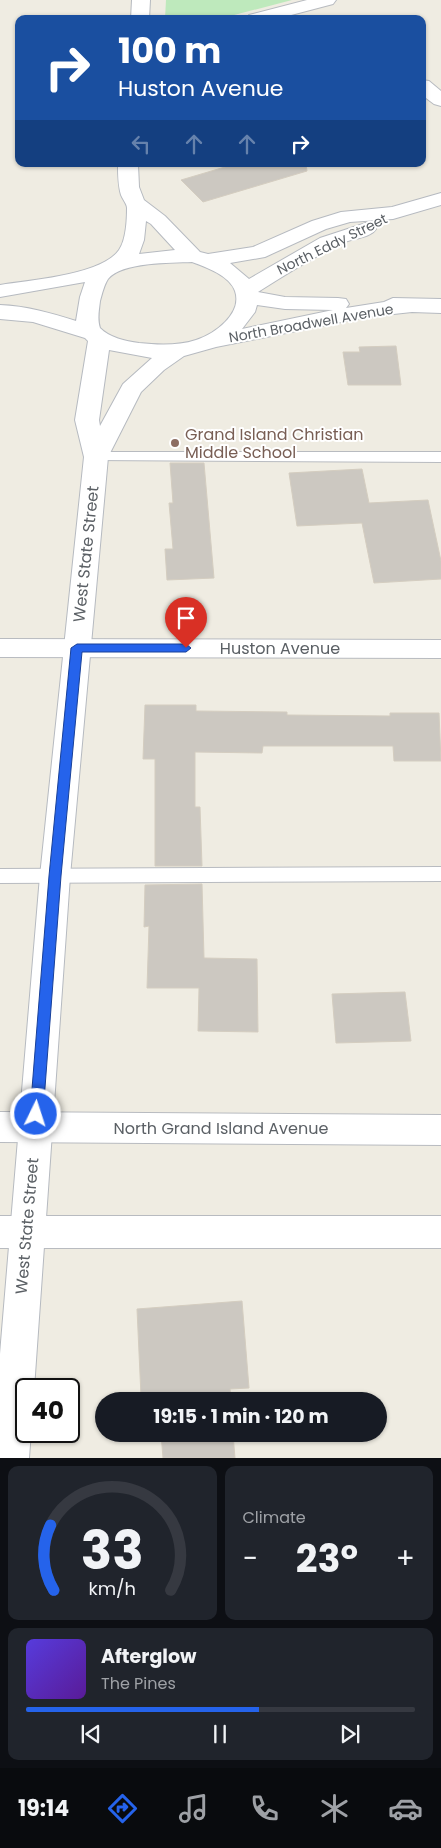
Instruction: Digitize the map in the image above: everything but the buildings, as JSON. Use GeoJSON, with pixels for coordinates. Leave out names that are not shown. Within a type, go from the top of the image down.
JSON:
{"type":"FeatureCollection","features":[{"type":"Feature","properties":{"kind":"street"},"geometry":{"type":"LineString","coordinates":[[140,15],[141,0]]}},
{"type":"Feature","properties":{"kind":"street"},"geometry":{"type":"LineString","coordinates":[[276,15],[327,5]]}},
{"type":"Feature","properties":{"kind":"street"},"geometry":{"type":"LineString","coordinates":[[426,88],[441,100]]}},
{"type":"Feature","properties":{"kind":"street"},"geometry":{"type":"LineString","coordinates":[[0,312],[43,316],[127,348],[157,351],[178,350],[213,342],[238,322],[245,310],[246,294],[239,280],[229,272],[201,258],[178,243],[157,220],[137,206],[133,200],[128,167]]}},
{"type":"Feature","properties":{"kind":"street","name":"North Eddy Street"},"geometry":{"type":"LineString","coordinates":[[201,258],[258,253],[312,228],[348,216],[393,213],[441,199]]}},
{"type":"Feature","properties":{"kind":"street"},"geometry":{"type":"LineString","coordinates":[[95,336],[87,321],[89,302],[94,287],[109,269],[130,251],[134,240],[137,206]]}},
{"type":"Feature","properties":{"kind":"street","name":"North Eddy Street"},"geometry":{"type":"LineString","coordinates":[[246,294],[284,265],[342,236],[365,230],[393,213]]}},
{"type":"Feature","properties":{"kind":"street"},"geometry":{"type":"LineString","coordinates":[[0,291],[47,284],[142,259],[201,258]]}},
{"type":"Feature","properties":{"kind":"street","name":"North Broadwell Avenue"},"geometry":{"type":"LineString","coordinates":[[246,294],[285,303],[441,306]]}},
{"type":"Feature","properties":{"kind":"street","name":"North Broadwell Avenue"},"geometry":{"type":"LineString","coordinates":[[213,342],[366,310],[410,306]]}},
{"type":"Feature","properties":{"kind":"street","name":"West State Street"},"geometry":{"type":"LineString","coordinates":[[10,1458],[13,1232],[35,1127],[55,876],[96,457],[87,420],[95,336]]}},
{"type":"Feature","properties":{"kind":"street","name":"West State Street"},"geometry":{"type":"LineString","coordinates":[[96,457],[131,389],[156,365],[178,350]]}},
{"type":"Feature","properties":{"kind":"street","name":"Huston Avenue"},"geometry":{"type":"LineString","coordinates":[[0,648],[441,648]]}},
{"type":"Feature","properties":{"kind":"street","name":"North Grand Island Avenue"},"geometry":{"type":"LineString","coordinates":[[0,1127],[441,1130]]}},
{"type":"Feature","properties":{"kind":"street"},"geometry":{"type":"LineString","coordinates":[[13,1232],[441,1232]]}},
{"type":"Feature","properties":{"kind":"lane"},"geometry":{"type":"LineString","coordinates":[[96,457],[441,457]]}},
{"type":"Feature","properties":{"kind":"lane"},"geometry":{"type":"LineString","coordinates":[[0,876],[441,874]]}},
{"type":"Feature","properties":{"kind":"green space"},"geometry":{"type":"Polygon","coordinates":[[[166,0],[292,0],[234,15],[165,15],[166,0]]]}},
{"type":"Feature","properties":{"kind":"place","name":"Grand Island Christian Middle School"},"geometry":{"type":"Point","coordinates":[175,443]}},
{"type":"Feature","properties":{"kind":"route"},"geometry":{"type":"LineString","coordinates":[[36,1114],[55,876],[77,648],[186,648]]}}]}
